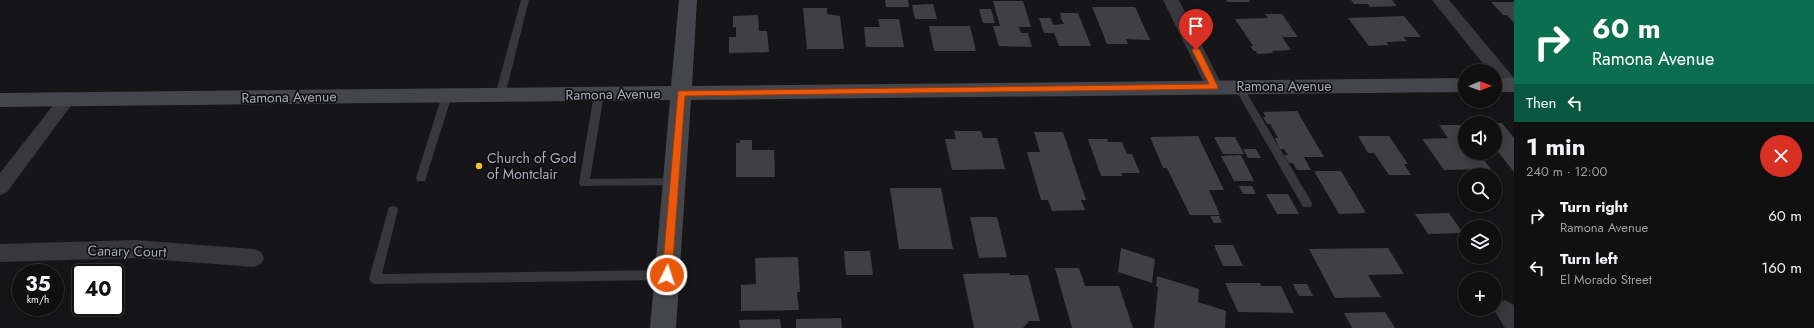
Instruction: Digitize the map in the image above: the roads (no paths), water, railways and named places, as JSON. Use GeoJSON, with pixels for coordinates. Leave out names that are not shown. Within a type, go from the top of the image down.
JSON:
{"type":"FeatureCollection","features":[{"type":"Feature","properties":{"kind":"street"},"geometry":{"type":"LineString","coordinates":[[663,328],[688,0]]}},
{"type":"Feature","properties":{"kind":"street"},"geometry":{"type":"LineString","coordinates":[[1172,0],[1214,87]]}},
{"type":"Feature","properties":{"kind":"street"},"geometry":{"type":"LineString","coordinates":[[1440,0],[1506,85]]}},
{"type":"Feature","properties":{"kind":"street","name":"Ramona Avenue"},"geometry":{"type":"LineString","coordinates":[[0,100],[1458,85]]}},
{"type":"Feature","properties":{"kind":"street"},"geometry":{"type":"LineString","coordinates":[[0,187],[67,99]]}},
{"type":"Feature","properties":{"kind":"street","name":"Canary Court"},"geometry":{"type":"LineString","coordinates":[[0,252],[17,254],[135,249],[254,258]]}},
{"type":"Feature","properties":{"kind":"lane"},"geometry":{"type":"LineString","coordinates":[[500,94],[525,0]]}},
{"type":"Feature","properties":{"kind":"lane"},"geometry":{"type":"LineString","coordinates":[[1239,87],[1307,204]]}},
{"type":"Feature","properties":{"kind":"lane"},"geometry":{"type":"LineString","coordinates":[[599,94],[584,183],[674,182]]}},
{"type":"Feature","properties":{"kind":"lane"},"geometry":{"type":"LineString","coordinates":[[421,178],[447,95]]}},
{"type":"Feature","properties":{"kind":"lane"},"geometry":{"type":"LineString","coordinates":[[393,210],[375,279],[667,275]]}},
{"type":"Feature","properties":{"kind":"place","name":"Church of God of Montclair"},"geometry":{"type":"Point","coordinates":[479,166]}}]}
